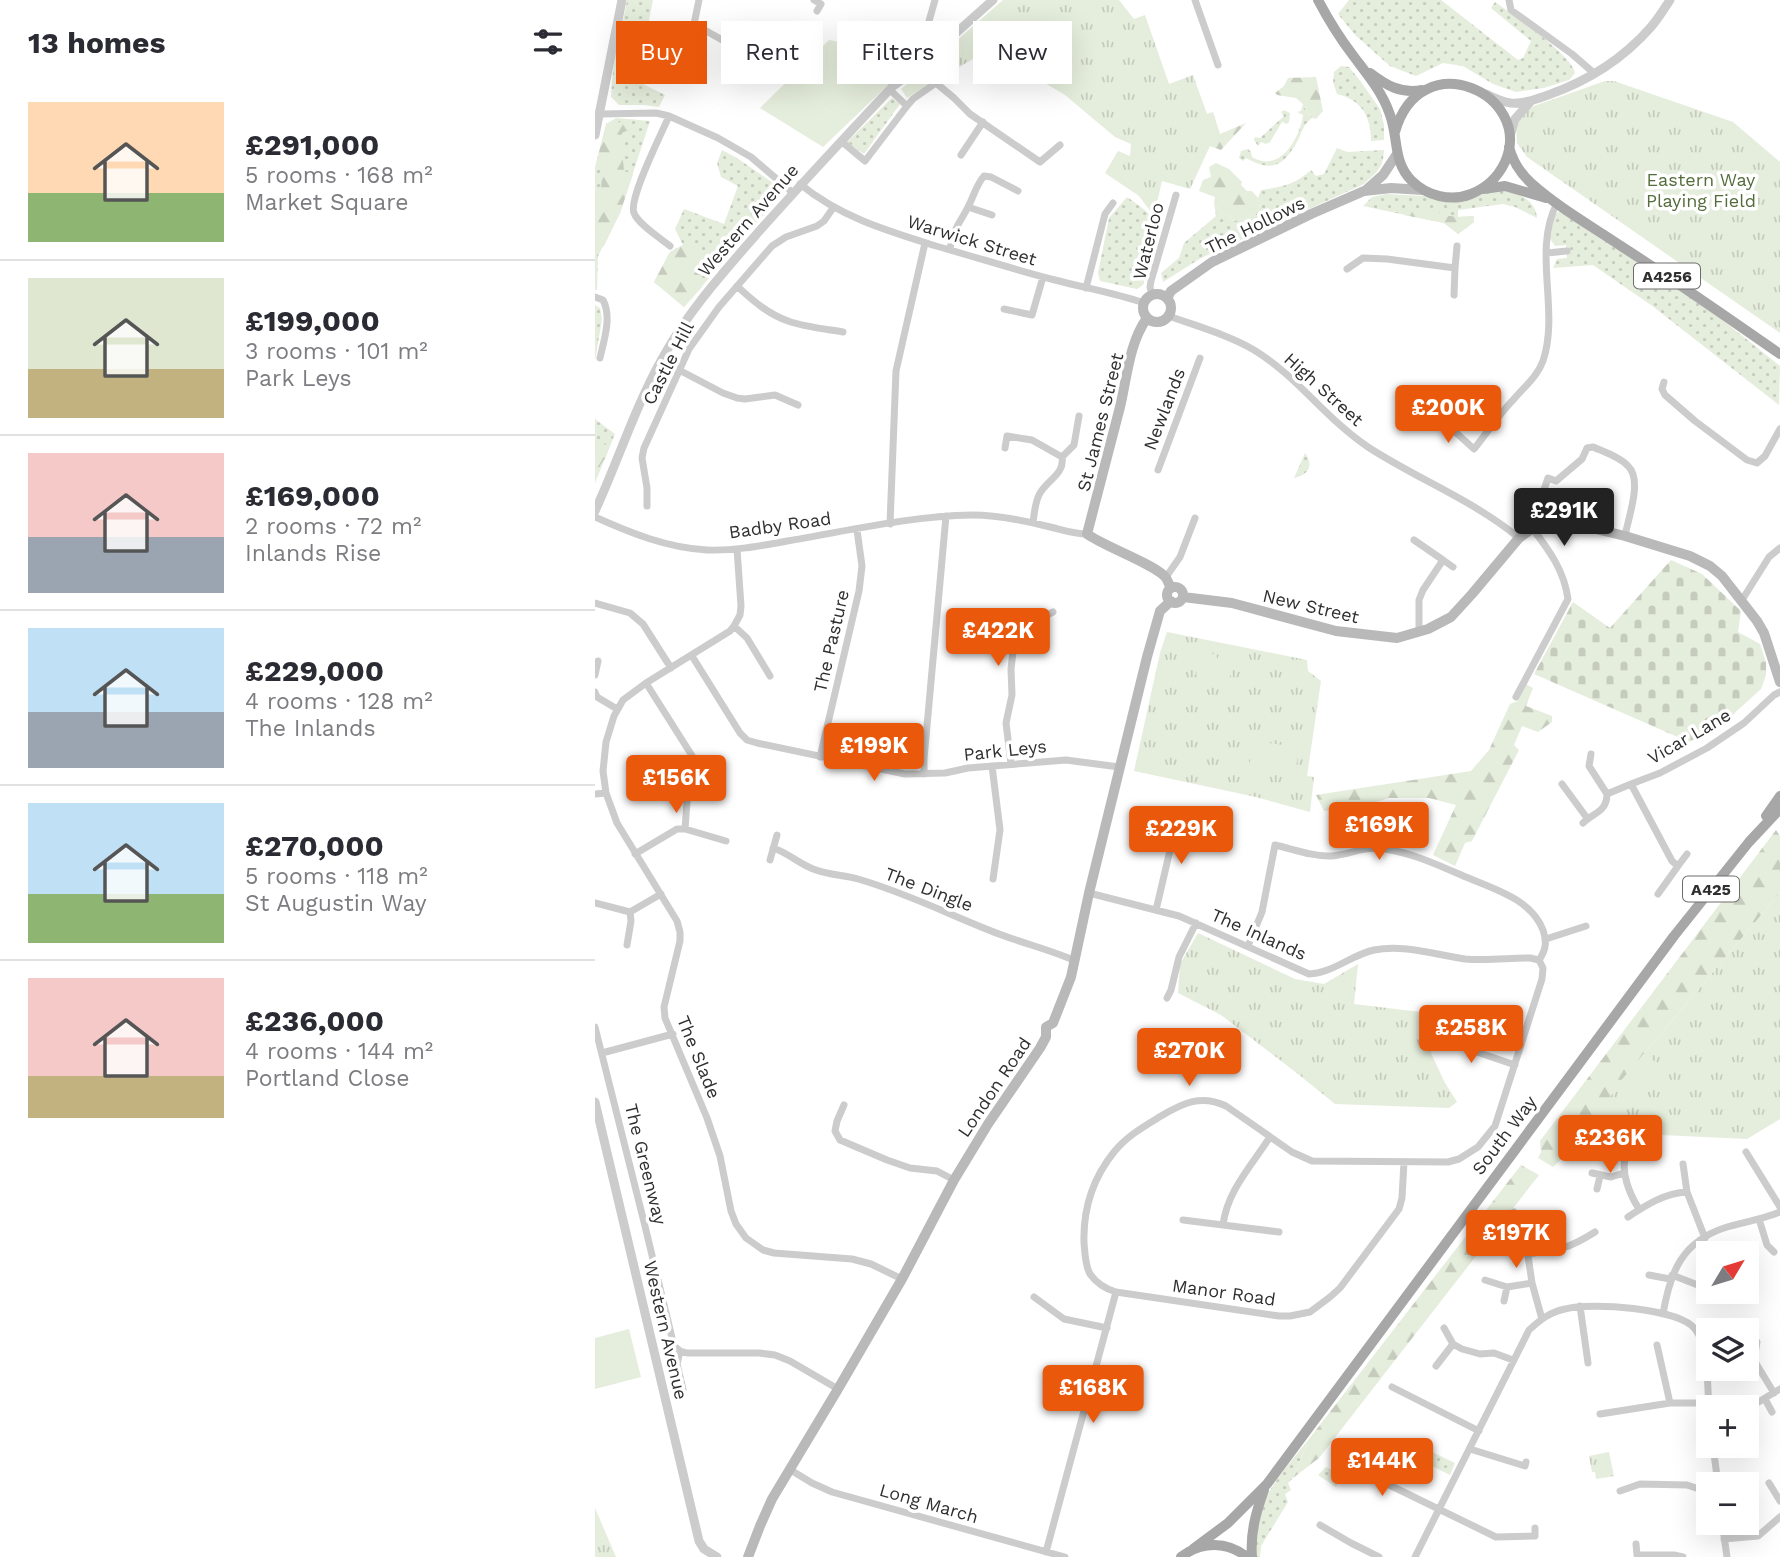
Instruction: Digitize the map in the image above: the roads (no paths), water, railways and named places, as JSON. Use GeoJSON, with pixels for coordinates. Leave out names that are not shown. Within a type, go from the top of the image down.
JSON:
{"type":"FeatureCollection","features":[{"type":"Feature","properties":{"kind":"main road"},"geometry":{"type":"LineString","coordinates":[[1318,0],[1330,23],[1382,95],[1395,132],[1397,155],[1402,168],[1423,190]]}},
{"type":"Feature","properties":{"kind":"main road"},"geometry":{"type":"LineString","coordinates":[[1362,67],[1388,86],[1403,91],[1414,92],[1453,83],[1481,92],[1495,103],[1503,115],[1509,143],[1503,166],[1495,179],[1468,195],[1453,198],[1423,190],[1391,188],[1364,191]]}},
{"type":"Feature","properties":{"kind":"main road"},"geometry":{"type":"LineString","coordinates":[[1395,132],[1406,107],[1426,89]]}},
{"type":"Feature","properties":{"kind":"main road","name":"A4256"},"geometry":{"type":"LineString","coordinates":[[1509,143],[1513,159],[1530,183],[1780,354]]}},
{"type":"Feature","properties":{"kind":"main road"},"geometry":{"type":"LineString","coordinates":[[1364,191],[1383,174],[1397,155]]}},
{"type":"Feature","properties":{"kind":"main road","name":"A4256"},"geometry":{"type":"LineString","coordinates":[[1482,189],[1505,186],[1555,202]]}},
{"type":"Feature","properties":{"kind":"main road","name":"The Hollows"},"geometry":{"type":"LineString","coordinates":[[1167,298],[1171,291],[1212,262],[1364,191]]}},
{"type":"Feature","properties":{"kind":"main road"},"geometry":{"type":"LineString","coordinates":[[1160,294],[1167,298],[1171,308],[1169,316],[1160,322],[1152,322],[1143,312],[1144,303],[1152,295],[1160,294]]}},
{"type":"Feature","properties":{"kind":"main road","name":"St James Street"},"geometry":{"type":"LineString","coordinates":[[1087,534],[1121,403],[1126,373],[1141,327],[1147,318]]}},
{"type":"Feature","properties":{"kind":"main road"},"geometry":{"type":"LineString","coordinates":[[1536,525],[1551,520],[1563,521],[1625,536],[1690,556],[1710,566],[1742,600],[1764,633],[1780,682]]}},
{"type":"Feature","properties":{"kind":"main road","name":"New Street"},"geometry":{"type":"LineString","coordinates":[[1183,597],[1232,603],[1336,631],[1397,638],[1440,624],[1451,617],[1519,538],[1536,525]]}},
{"type":"Feature","properties":{"kind":"main road"},"geometry":{"type":"LineString","coordinates":[[1087,534],[1156,570],[1166,577],[1171,588]]}},
{"type":"Feature","properties":{"kind":"main road"},"geometry":{"type":"LineString","coordinates":[[1171,588],[1179,588],[1182,592],[1183,597],[1177,603],[1171,601],[1167,594],[1171,588]]}},
{"type":"Feature","properties":{"kind":"main road","name":"London Road"},"geometry":{"type":"LineString","coordinates":[[748,1557],[772,1499],[902,1279],[954,1180],[1040,1048],[1046,1037],[1046,1027],[1053,1023],[1068,986],[1075,959],[1146,657],[1160,611],[1171,601]]}},
{"type":"Feature","properties":{"kind":"main road","name":"A425"},"geometry":{"type":"LineString","coordinates":[[1749,842],[1780,796]]}},
{"type":"Feature","properties":{"kind":"main road","name":"A425"},"geometry":{"type":"LineString","coordinates":[[1749,842],[1780,809]]}},
{"type":"Feature","properties":{"kind":"main road","name":"South Way"},"geometry":{"type":"LineString","coordinates":[[1181,1557],[1215,1535],[1266,1485],[1674,936],[1749,842]]}},
{"type":"Feature","properties":{"kind":"main road","name":"South Way"},"geometry":{"type":"LineString","coordinates":[[1252,1557],[1254,1519],[1266,1485]]}},
{"type":"Feature","properties":{"kind":"main road"},"geometry":{"type":"LineString","coordinates":[[1193,1549],[1219,1545],[1232,1548],[1247,1557]]}},
{"type":"Feature","properties":{"kind":"street"},"geometry":{"type":"LineString","coordinates":[[595,135],[622,0]]}},
{"type":"Feature","properties":{"kind":"street"},"geometry":{"type":"LineString","coordinates":[[699,0],[694,24],[721,39]]}},
{"type":"Feature","properties":{"kind":"street"},"geometry":{"type":"LineString","coordinates":[[814,0],[821,4],[817,11]]}},
{"type":"Feature","properties":{"kind":"street"},"geometry":{"type":"LineString","coordinates":[[929,21],[935,0]]}},
{"type":"Feature","properties":{"kind":"street","name":"Western Avenue"},"geometry":{"type":"LineString","coordinates":[[959,30],[993,0]]}},
{"type":"Feature","properties":{"kind":"street"},"geometry":{"type":"LineString","coordinates":[[1195,0],[1218,65]]}},
{"type":"Feature","properties":{"kind":"street"},"geometry":{"type":"LineString","coordinates":[[1509,0],[1511,10],[1595,74]]}},
{"type":"Feature","properties":{"kind":"street"},"geometry":{"type":"LineString","coordinates":[[1481,92],[1520,103],[1565,89],[1618,59],[1653,25],[1669,0]]}},
{"type":"Feature","properties":{"kind":"street"},"geometry":{"type":"LineString","coordinates":[[841,141],[865,161],[913,99],[936,83],[970,114],[1040,162],[1060,145]]}},
{"type":"Feature","properties":{"kind":"street","name":"Western Avenue"},"geometry":{"type":"LineString","coordinates":[[596,507],[661,360],[708,289],[800,184],[897,84]]}},
{"type":"Feature","properties":{"kind":"street"},"geometry":{"type":"LineString","coordinates":[[890,90],[907,106]]}},
{"type":"Feature","properties":{"kind":"street"},"geometry":{"type":"LineString","coordinates":[[1509,143],[1515,118],[1532,100]]}},
{"type":"Feature","properties":{"kind":"street"},"geometry":{"type":"LineString","coordinates":[[600,114],[656,113],[669,116],[718,138],[751,157],[793,193]]}},
{"type":"Feature","properties":{"kind":"street"},"geometry":{"type":"LineString","coordinates":[[669,116],[632,206],[638,219],[670,246]]}},
{"type":"Feature","properties":{"kind":"street"},"geometry":{"type":"LineString","coordinates":[[961,155],[983,122]]}},
{"type":"Feature","properties":{"kind":"street"},"geometry":{"type":"LineString","coordinates":[[950,250],[955,227],[984,176],[1018,191]]}},
{"type":"Feature","properties":{"kind":"street","name":"Warwick Street"},"geometry":{"type":"LineString","coordinates":[[800,184],[833,208],[862,222],[1042,277],[1119,294],[1144,303]]}},
{"type":"Feature","properties":{"kind":"street","name":"Waterloo"},"geometry":{"type":"LineString","coordinates":[[1152,295],[1151,281],[1176,195]]}},
{"type":"Feature","properties":{"kind":"street"},"geometry":{"type":"LineString","coordinates":[[1441,419],[1474,449],[1542,364],[1548,330],[1546,235],[1555,202]]}},
{"type":"Feature","properties":{"kind":"street"},"geometry":{"type":"LineString","coordinates":[[1086,288],[1105,214],[1113,203]]}},
{"type":"Feature","properties":{"kind":"street"},"geometry":{"type":"LineString","coordinates":[[968,207],[992,215]]}},
{"type":"Feature","properties":{"kind":"street","name":"Castle Hill"},"geometry":{"type":"LineString","coordinates":[[647,506],[642,458],[644,447],[698,334],[772,246],[786,237],[817,226],[833,208]]}},
{"type":"Feature","properties":{"kind":"street"},"geometry":{"type":"LineString","coordinates":[[890,524],[896,371],[925,243]]}},
{"type":"Feature","properties":{"kind":"street"},"geometry":{"type":"LineString","coordinates":[[1454,295],[1457,246]]}},
{"type":"Feature","properties":{"kind":"street"},"geometry":{"type":"LineString","coordinates":[[1547,253],[1567,251]]}},
{"type":"Feature","properties":{"kind":"street"},"geometry":{"type":"LineString","coordinates":[[1347,269],[1363,258],[1387,258],[1455,268]]}},
{"type":"Feature","properties":{"kind":"street"},"geometry":{"type":"LineString","coordinates":[[1003,309],[1032,315],[1042,277]]}},
{"type":"Feature","properties":{"kind":"street"},"geometry":{"type":"LineString","coordinates":[[737,286],[776,315],[790,321],[843,332]]}},
{"type":"Feature","properties":{"kind":"street"},"geometry":{"type":"LineString","coordinates":[[595,297],[603,300],[607,308],[606,331],[600,358]]}},
{"type":"Feature","properties":{"kind":"street","name":"High Street"},"geometry":{"type":"LineString","coordinates":[[1169,316],[1253,349],[1299,385],[1349,434],[1380,455],[1479,509],[1519,538]]}},
{"type":"Feature","properties":{"kind":"street","name":"Newlands"},"geometry":{"type":"LineString","coordinates":[[1158,470],[1200,358]]}},
{"type":"Feature","properties":{"kind":"street"},"geometry":{"type":"LineString","coordinates":[[679,370],[737,398],[775,395],[798,405]]}},
{"type":"Feature","properties":{"kind":"street"},"geometry":{"type":"LineString","coordinates":[[1664,382],[1662,389],[1665,395],[1747,460],[1757,463],[1765,456],[1780,429]]}},
{"type":"Feature","properties":{"kind":"street"},"geometry":{"type":"LineString","coordinates":[[1062,457],[1075,445],[1079,416]]}},
{"type":"Feature","properties":{"kind":"street"},"geometry":{"type":"LineString","coordinates":[[1005,448],[1007,436],[1032,440],[1062,457]]}},
{"type":"Feature","properties":{"kind":"street"},"geometry":{"type":"LineString","coordinates":[[1516,697],[1568,598],[1560,570],[1536,525],[1537,510],[1548,478],[1556,481],[1564,476],[1582,459],[1587,449],[1593,447],[1628,465],[1634,475],[1635,486],[1625,536]]}},
{"type":"Feature","properties":{"kind":"street"},"geometry":{"type":"LineString","coordinates":[[1033,523],[1040,492],[1061,470],[1062,457]]}},
{"type":"Feature","properties":{"kind":"street"},"geometry":{"type":"LineString","coordinates":[[924,774],[946,516]]}},
{"type":"Feature","properties":{"kind":"street","name":"Badby Road"},"geometry":{"type":"LineString","coordinates":[[595,517],[664,543],[707,550],[737,549],[946,516],[993,516],[1087,534]]}},
{"type":"Feature","properties":{"kind":"street"},"geometry":{"type":"LineString","coordinates":[[1166,577],[1181,558],[1195,518]]}},
{"type":"Feature","properties":{"kind":"street","name":"The Pasture"},"geometry":{"type":"LineString","coordinates":[[820,757],[859,590],[862,566],[857,530]]}},
{"type":"Feature","properties":{"kind":"street"},"geometry":{"type":"LineString","coordinates":[[1414,540],[1453,567]]}},
{"type":"Feature","properties":{"kind":"street"},"geometry":{"type":"LineString","coordinates":[[1742,600],[1769,557],[1780,548]]}},
{"type":"Feature","properties":{"kind":"street"},"geometry":{"type":"LineString","coordinates":[[595,692],[597,697],[617,709],[623,700],[734,626],[741,606],[737,549]]}},
{"type":"Feature","properties":{"kind":"street"},"geometry":{"type":"LineString","coordinates":[[1419,632],[1419,600],[1443,560]]}},
{"type":"Feature","properties":{"kind":"street"},"geometry":{"type":"LineString","coordinates":[[595,603],[630,613],[643,624],[671,668]]}},
{"type":"Feature","properties":{"kind":"street"},"geometry":{"type":"LineString","coordinates":[[1011,764],[1006,723],[1012,695],[1011,669],[1016,626],[1021,622],[1033,622],[1053,612]]}},
{"type":"Feature","properties":{"kind":"street"},"geometry":{"type":"LineString","coordinates":[[734,626],[747,638],[770,676]]}},
{"type":"Feature","properties":{"kind":"street","name":"Park Leys"},"geometry":{"type":"LineString","coordinates":[[692,656],[740,733],[747,740],[783,750],[905,774],[1066,760],[1119,767]]}},
{"type":"Feature","properties":{"kind":"street"},"geometry":{"type":"LineString","coordinates":[[595,675],[599,662]]}},
{"type":"Feature","properties":{"kind":"street"},"geometry":{"type":"LineString","coordinates":[[646,684],[696,762]]}},
{"type":"Feature","properties":{"kind":"street","name":"Vicar Lane"},"geometry":{"type":"LineString","coordinates":[[1607,794],[1660,773],[1707,748],[1744,723],[1780,692]]}},
{"type":"Feature","properties":{"kind":"street","name":"The Slade"},"geometry":{"type":"LineString","coordinates":[[617,709],[610,727],[604,760],[606,793],[617,823],[677,921],[680,941],[664,1007],[665,1018],[714,1136],[730,1211],[736,1224],[746,1238],[763,1250],[852,1259],[871,1264],[902,1279]]}},
{"type":"Feature","properties":{"kind":"street"},"geometry":{"type":"LineString","coordinates":[[1562,785],[1585,820],[1599,812],[1607,800],[1607,794],[1589,766],[1591,754]]}},
{"type":"Feature","properties":{"kind":"street"},"geometry":{"type":"LineString","coordinates":[[992,766],[1000,830],[993,879]]}},
{"type":"Feature","properties":{"kind":"street"},"geometry":{"type":"LineString","coordinates":[[1631,783],[1672,861],[1678,866]]}},
{"type":"Feature","properties":{"kind":"street"},"geometry":{"type":"LineString","coordinates":[[595,794],[606,793]]}},
{"type":"Feature","properties":{"kind":"street"},"geometry":{"type":"LineString","coordinates":[[685,829],[687,802]]}},
{"type":"Feature","properties":{"kind":"street"},"geometry":{"type":"LineString","coordinates":[[1156,910],[1178,816]]}},
{"type":"Feature","properties":{"kind":"street"},"geometry":{"type":"LineString","coordinates":[[635,854],[677,829],[726,841]]}},
{"type":"Feature","properties":{"kind":"street"},"geometry":{"type":"LineString","coordinates":[[770,860],[777,835]]}},
{"type":"Feature","properties":{"kind":"street"},"geometry":{"type":"LineString","coordinates":[[1046,1552],[1116,1292],[1106,1289],[1096,1281],[1089,1272],[1085,1257],[1087,1204],[1108,1160],[1128,1138],[1177,1107],[1207,1100],[1226,1106],[1292,1152],[1312,1161],[1448,1162],[1469,1153],[1478,1147],[1495,1126],[1542,979],[1543,968],[1539,960],[1544,953],[1546,939],[1533,915],[1513,897],[1417,857],[1392,850],[1364,848],[1334,856],[1322,856],[1275,845],[1262,912],[1248,946]]}},
{"type":"Feature","properties":{"kind":"street","name":"The Dingle"},"geometry":{"type":"LineString","coordinates":[[773,848],[786,852],[803,866],[819,872],[857,878],[930,904],[1001,934],[1075,959]]}},
{"type":"Feature","properties":{"kind":"street"},"geometry":{"type":"LineString","coordinates":[[1658,894],[1687,854]]}},
{"type":"Feature","properties":{"kind":"street","name":"The Inlands"},"geometry":{"type":"LineString","coordinates":[[1089,893],[1179,916],[1309,974],[1321,974],[1375,950],[1394,949],[1468,959],[1539,960]]}},
{"type":"Feature","properties":{"kind":"street"},"geometry":{"type":"LineString","coordinates":[[595,903],[630,912],[661,894]]}},
{"type":"Feature","properties":{"kind":"street"},"geometry":{"type":"LineString","coordinates":[[627,945],[630,912]]}},
{"type":"Feature","properties":{"kind":"street"},"geometry":{"type":"LineString","coordinates":[[1167,998],[1179,957],[1196,923]]}},
{"type":"Feature","properties":{"kind":"street"},"geometry":{"type":"LineString","coordinates":[[1546,939],[1587,926]]}},
{"type":"Feature","properties":{"kind":"street","name":"The Greenway"},"geometry":{"type":"LineString","coordinates":[[595,1027],[674,1346],[680,1351],[677,1364],[683,1389]]}},
{"type":"Feature","properties":{"kind":"street"},"geometry":{"type":"LineString","coordinates":[[602,1053],[673,1034]]}},
{"type":"Feature","properties":{"kind":"street"},"geometry":{"type":"LineString","coordinates":[[1436,1038],[1515,1065]]}},
{"type":"Feature","properties":{"kind":"street","name":"Western Avenue"},"geometry":{"type":"LineString","coordinates":[[595,1102],[699,1542],[704,1549],[717,1557]]}},
{"type":"Feature","properties":{"kind":"street"},"geometry":{"type":"LineString","coordinates":[[844,1105],[835,1131],[840,1140],[887,1160],[910,1168],[937,1171],[954,1180]]}},
{"type":"Feature","properties":{"kind":"street"},"geometry":{"type":"LineString","coordinates":[[1223,1225],[1224,1212],[1231,1195],[1270,1137]]}},
{"type":"Feature","properties":{"kind":"street"},"geometry":{"type":"LineString","coordinates":[[1635,1140],[1626,1154],[1624,1173],[1639,1209]]}},
{"type":"Feature","properties":{"kind":"street"},"geometry":{"type":"LineString","coordinates":[[1663,1314],[1671,1277],[1685,1254],[1705,1238],[1729,1226],[1759,1219],[1780,1210],[1745,1152]]}},
{"type":"Feature","properties":{"kind":"street","name":"Manor Road"},"geometry":{"type":"LineString","coordinates":[[1116,1292],[1279,1316],[1310,1312],[1340,1288],[1393,1219],[1402,1198],[1404,1162]]}},
{"type":"Feature","properties":{"kind":"street"},"geometry":{"type":"LineString","coordinates":[[1683,1164],[1687,1192],[1705,1238]]}},
{"type":"Feature","properties":{"kind":"street"},"geometry":{"type":"LineString","coordinates":[[1597,1189],[1596,1175],[1611,1177],[1624,1173]]}},
{"type":"Feature","properties":{"kind":"street"},"geometry":{"type":"LineString","coordinates":[[1628,1217],[1663,1197],[1687,1192]]}},
{"type":"Feature","properties":{"kind":"street"},"geometry":{"type":"LineString","coordinates":[[1514,1212],[1524,1227],[1532,1283],[1542,1319]]}},
{"type":"Feature","properties":{"kind":"street"},"geometry":{"type":"LineString","coordinates":[[1759,1219],[1767,1245],[1774,1252]]}},
{"type":"Feature","properties":{"kind":"street"},"geometry":{"type":"LineString","coordinates":[[1183,1220],[1279,1232]]}},
{"type":"Feature","properties":{"kind":"street"},"geometry":{"type":"LineString","coordinates":[[1528,1254],[1571,1247],[1595,1232]]}},
{"type":"Feature","properties":{"kind":"street"},"geometry":{"type":"LineString","coordinates":[[1649,1275],[1671,1277],[1696,1285]]}},
{"type":"Feature","properties":{"kind":"street"},"geometry":{"type":"LineString","coordinates":[[1485,1280],[1507,1287],[1532,1283]]}},
{"type":"Feature","properties":{"kind":"street"},"geometry":{"type":"LineString","coordinates":[[1504,1301],[1507,1287]]}},
{"type":"Feature","properties":{"kind":"street"},"geometry":{"type":"LineString","coordinates":[[1034,1297],[1064,1319],[1107,1328]]}},
{"type":"Feature","properties":{"kind":"street"},"geometry":{"type":"LineString","coordinates":[[1580,1306],[1588,1363]]}},
{"type":"Feature","properties":{"kind":"street"},"geometry":{"type":"LineString","coordinates":[[1415,1557],[1529,1330],[1542,1319],[1566,1308],[1580,1306],[1635,1308],[1680,1318],[1693,1326],[1702,1339],[1708,1395]]}},
{"type":"Feature","properties":{"kind":"street"},"geometry":{"type":"LineString","coordinates":[[1444,1328],[1453,1344],[1471,1353],[1494,1353],[1513,1360]]}},
{"type":"Feature","properties":{"kind":"street"},"geometry":{"type":"LineString","coordinates":[[1436,1366],[1453,1344]]}},
{"type":"Feature","properties":{"kind":"street"},"geometry":{"type":"LineString","coordinates":[[1657,1345],[1669,1403]]}},
{"type":"Feature","properties":{"kind":"street"},"geometry":{"type":"LineString","coordinates":[[680,1351],[775,1355],[838,1389]]}},
{"type":"Feature","properties":{"kind":"street"},"geometry":{"type":"LineString","coordinates":[[1759,1367],[1777,1391],[1759,1402]]}},
{"type":"Feature","properties":{"kind":"street"},"geometry":{"type":"LineString","coordinates":[[1392,1387],[1479,1431]]}},
{"type":"Feature","properties":{"kind":"street"},"geometry":{"type":"LineString","coordinates":[[1765,1399],[1772,1412]]}},
{"type":"Feature","properties":{"kind":"street"},"geometry":{"type":"LineString","coordinates":[[1600,1414],[1669,1403],[1696,1404]]}},
{"type":"Feature","properties":{"kind":"street"},"geometry":{"type":"LineString","coordinates":[[1470,1449],[1525,1466],[1526,1462]]}},
{"type":"Feature","properties":{"kind":"street"},"geometry":{"type":"LineString","coordinates":[[1338,1460],[1496,1537],[1535,1536],[1535,1528]]}},
{"type":"Feature","properties":{"kind":"street","name":"Long March"},"geometry":{"type":"LineString","coordinates":[[789,1469],[832,1492],[1065,1557]]}},
{"type":"Feature","properties":{"kind":"street"},"geometry":{"type":"LineString","coordinates":[[1769,1483],[1780,1501]]}},
{"type":"Feature","properties":{"kind":"street"},"geometry":{"type":"LineString","coordinates":[[1620,1491],[1640,1484],[1687,1485],[1696,1488]]}},
{"type":"Feature","properties":{"kind":"street"},"geometry":{"type":"LineString","coordinates":[[1724,1539],[1758,1536],[1780,1517]]}},
{"type":"Feature","properties":{"kind":"street"},"geometry":{"type":"LineString","coordinates":[[1320,1525],[1379,1557]]}},
{"type":"Feature","properties":{"kind":"street"},"geometry":{"type":"LineString","coordinates":[[1724,1535],[1727,1557]]}},
{"type":"Feature","properties":{"kind":"street"},"geometry":{"type":"LineString","coordinates":[[1636,1544],[1637,1555],[1683,1557]]}},
{"type":"Feature","properties":{"kind":"park label","name":"Eastern Way Playing Field"},"geometry":{"type":"Point","coordinates":[1701,189]}}]}
